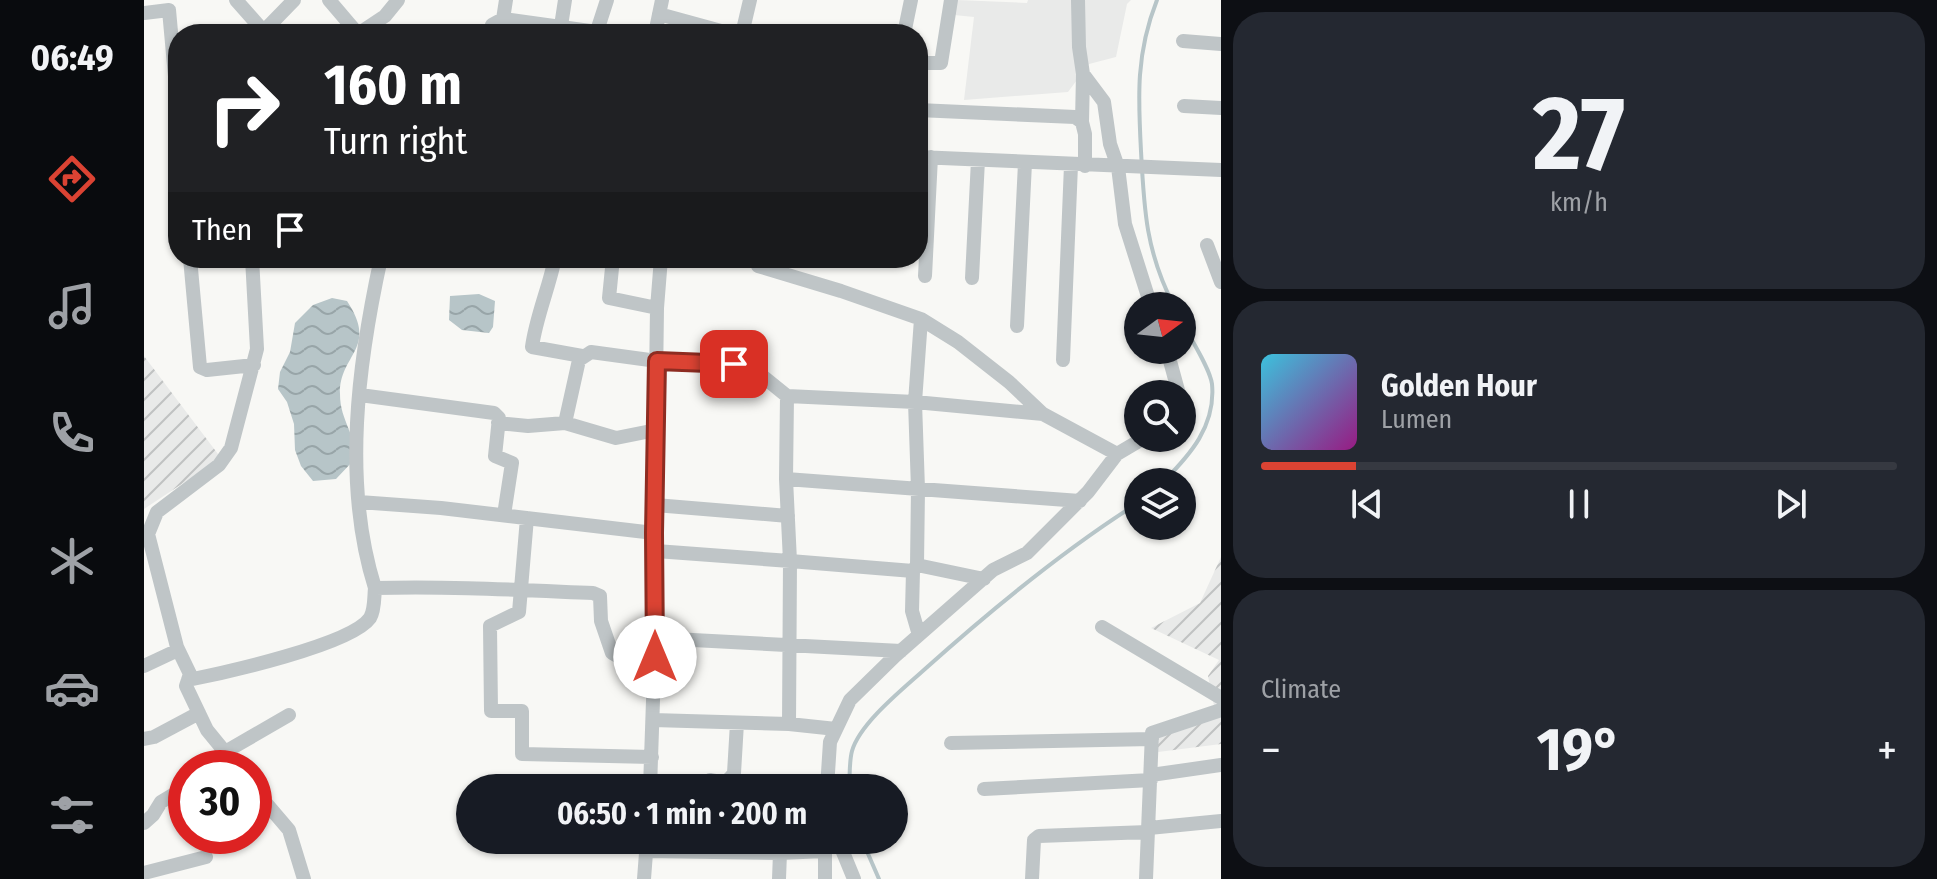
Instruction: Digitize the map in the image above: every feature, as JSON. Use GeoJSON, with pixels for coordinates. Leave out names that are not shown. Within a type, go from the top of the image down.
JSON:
{"type":"FeatureCollection","features":[{"type":"Feature","properties":{"kind":"street"},"geometry":{"type":"LineString","coordinates":[[236,0],[256,24]]}},
{"type":"Feature","properties":{"kind":"street"},"geometry":{"type":"LineString","coordinates":[[271,24],[294,0]]}},
{"type":"Feature","properties":{"kind":"street"},"geometry":{"type":"LineString","coordinates":[[329,0],[349,24]]}},
{"type":"Feature","properties":{"kind":"street"},"geometry":{"type":"LineString","coordinates":[[373,24],[385,16],[398,0]]}},
{"type":"Feature","properties":{"kind":"street"},"geometry":{"type":"LineString","coordinates":[[503,19],[506,0]]}},
{"type":"Feature","properties":{"kind":"street"},"geometry":{"type":"LineString","coordinates":[[561,24],[565,0]]}},
{"type":"Feature","properties":{"kind":"street"},"geometry":{"type":"LineString","coordinates":[[599,24],[607,0]]}},
{"type":"Feature","properties":{"kind":"street"},"geometry":{"type":"LineString","coordinates":[[744,24],[750,0]]}},
{"type":"Feature","properties":{"kind":"street"},"geometry":{"type":"LineString","coordinates":[[906,24],[911,0]]}},
{"type":"Feature","properties":{"kind":"street"},"geometry":{"type":"LineString","coordinates":[[928,63],[941,63],[951,0]]}},
{"type":"Feature","properties":{"kind":"street"},"geometry":{"type":"LineString","coordinates":[[1063,360],[1082,122],[1083,74],[1078,0]]}},
{"type":"Feature","properties":{"kind":"street"},"geometry":{"type":"LineString","coordinates":[[144,13],[169,5]]}},
{"type":"Feature","properties":{"kind":"street"},"geometry":{"type":"LineString","coordinates":[[660,7],[693,24]]}},
{"type":"Feature","properties":{"kind":"street"},"geometry":{"type":"LineString","coordinates":[[503,19],[514,24]]}},
{"type":"Feature","properties":{"kind":"street"},"geometry":{"type":"LineString","coordinates":[[494,24],[503,19]]}},
{"type":"Feature","properties":{"kind":"street"},"geometry":{"type":"LineString","coordinates":[[1183,41],[1221,44]]}},
{"type":"Feature","properties":{"kind":"street"},"geometry":{"type":"LineString","coordinates":[[1083,74],[1104,102],[1110,144],[1123,167],[1125,224],[1147,292]]}},
{"type":"Feature","properties":{"kind":"street"},"geometry":{"type":"LineString","coordinates":[[1184,106],[1221,108]]}},
{"type":"Feature","properties":{"kind":"street"},"geometry":{"type":"LineString","coordinates":[[928,110],[1075,117],[1082,122]]}},
{"type":"Feature","properties":{"kind":"street"},"geometry":{"type":"LineString","coordinates":[[928,157],[1221,170]]}},
{"type":"Feature","properties":{"kind":"street"},"geometry":{"type":"LineString","coordinates":[[972,278],[978,160]]}},
{"type":"Feature","properties":{"kind":"street"},"geometry":{"type":"LineString","coordinates":[[1017,326],[1025,163]]}},
{"type":"Feature","properties":{"kind":"street"},"geometry":{"type":"LineString","coordinates":[[1207,245],[1221,282]]}},
{"type":"Feature","properties":{"kind":"street"},"geometry":{"type":"LineString","coordinates":[[191,268],[200,367],[207,370],[254,365]]}},
{"type":"Feature","properties":{"kind":"street"},"geometry":{"type":"LineString","coordinates":[[221,750],[207,730],[186,686],[190,674],[152,582],[148,534],[157,512],[222,463],[257,349],[253,268]]}},
{"type":"Feature","properties":{"kind":"street"},"geometry":{"type":"LineString","coordinates":[[188,680],[287,655],[343,636],[372,616],[375,588],[363,551],[358,429],[370,309],[379,268]]}},
{"type":"Feature","properties":{"kind":"street"},"geometry":{"type":"LineString","coordinates":[[553,268],[534,329],[532,347],[582,356]]}},
{"type":"Feature","properties":{"kind":"street"},"geometry":{"type":"LineString","coordinates":[[612,268],[609,298],[657,308]]}},
{"type":"Feature","properties":{"kind":"street"},"geometry":{"type":"LineString","coordinates":[[651,774],[655,657],[657,308],[660,268]]}},
{"type":"Feature","properties":{"kind":"street"},"geometry":{"type":"LineString","coordinates":[[765,268],[921,319],[958,342],[1009,382],[1043,414],[1117,454]]}},
{"type":"Feature","properties":{"kind":"street"},"geometry":{"type":"LineString","coordinates":[[925,268],[925,276]]}},
{"type":"Feature","properties":{"kind":"street"},"geometry":{"type":"LineString","coordinates":[[919,635],[912,611],[918,489],[915,402],[921,319]]}},
{"type":"Feature","properties":{"kind":"street"},"geometry":{"type":"LineString","coordinates":[[565,423],[579,360],[591,352],[657,361],[734,364],[749,368],[787,396],[915,402],[1043,414]]}},
{"type":"Feature","properties":{"kind":"street"},"geometry":{"type":"LineString","coordinates":[[360,395],[494,413],[499,418],[495,456],[512,463],[504,515]]}},
{"type":"Feature","properties":{"kind":"street"},"geometry":{"type":"LineString","coordinates":[[787,396],[789,724]]}},
{"type":"Feature","properties":{"kind":"street"},"geometry":{"type":"LineString","coordinates":[[498,423],[528,426],[565,423],[616,438],[656,430]]}},
{"type":"Feature","properties":{"kind":"street"},"geometry":{"type":"LineString","coordinates":[[828,774],[830,742],[850,700],[993,570],[1027,553],[1080,501],[1117,454],[1124,450]]}},
{"type":"Feature","properties":{"kind":"street"},"geometry":{"type":"LineString","coordinates":[[786,479],[1080,501]]}},
{"type":"Feature","properties":{"kind":"street"},"geometry":{"type":"LineString","coordinates":[[359,502],[654,533]]}},
{"type":"Feature","properties":{"kind":"street"},"geometry":{"type":"LineString","coordinates":[[655,505],[788,516]]}},
{"type":"Feature","properties":{"kind":"street"},"geometry":{"type":"LineString","coordinates":[[527,518],[519,612],[490,626],[491,711],[522,711],[522,754],[652,757]]}},
{"type":"Feature","properties":{"kind":"street"},"geometry":{"type":"LineString","coordinates":[[656,551],[915,568],[984,579]]}},
{"type":"Feature","properties":{"kind":"street"},"geometry":{"type":"LineString","coordinates":[[375,588],[447,586],[521,592],[593,593],[600,596],[601,621],[612,653],[619,657],[655,657]]}},
{"type":"Feature","properties":{"kind":"street"},"geometry":{"type":"LineString","coordinates":[[1102,627],[1221,698]]}},
{"type":"Feature","properties":{"kind":"street"},"geometry":{"type":"LineString","coordinates":[[655,638],[901,651]]}},
{"type":"Feature","properties":{"kind":"street"},"geometry":{"type":"LineString","coordinates":[[144,666],[178,650]]}},
{"type":"Feature","properties":{"kind":"street"},"geometry":{"type":"LineString","coordinates":[[1146,879],[1152,733],[1221,710]]}},
{"type":"Feature","properties":{"kind":"street"},"geometry":{"type":"LineString","coordinates":[[144,739],[154,737],[199,713]]}},
{"type":"Feature","properties":{"kind":"street"},"geometry":{"type":"LineString","coordinates":[[245,750],[289,715]]}},
{"type":"Feature","properties":{"kind":"street"},"geometry":{"type":"LineString","coordinates":[[653,720],[789,724],[836,729]]}},
{"type":"Feature","properties":{"kind":"street"},"geometry":{"type":"LineString","coordinates":[[733,774],[737,723]]}},
{"type":"Feature","properties":{"kind":"street"},"geometry":{"type":"LineString","coordinates":[[951,743],[1152,739]]}},
{"type":"Feature","properties":{"kind":"street"},"geometry":{"type":"LineString","coordinates":[[984,789],[1151,778],[1221,765]]}},
{"type":"Feature","properties":{"kind":"street"},"geometry":{"type":"LineString","coordinates":[[144,823],[168,798]]}},
{"type":"Feature","properties":{"kind":"street"},"geometry":{"type":"LineString","coordinates":[[272,810],[289,830],[304,879]]}},
{"type":"Feature","properties":{"kind":"street"},"geometry":{"type":"LineString","coordinates":[[1032,879],[1034,840],[1039,836],[1149,830],[1221,821]]}},
{"type":"Feature","properties":{"kind":"street"},"geometry":{"type":"LineString","coordinates":[[644,879],[646,854]]}},
{"type":"Feature","properties":{"kind":"street"},"geometry":{"type":"LineString","coordinates":[[779,879],[780,854]]}},
{"type":"Feature","properties":{"kind":"street"},"geometry":{"type":"LineString","coordinates":[[825,854],[825,879]]}},
{"type":"Feature","properties":{"kind":"street"},"geometry":{"type":"LineString","coordinates":[[844,854],[854,879]]}},
{"type":"Feature","properties":{"kind":"street"},"geometry":{"type":"LineString","coordinates":[[144,873],[206,857]]}},
{"type":"Feature","properties":{"kind":"shaded area"},"geometry":{"type":"Polygon","coordinates":[[[957,0],[1027,3],[1028,0],[1131,0],[1127,4],[1116,57],[1089,64],[1068,92],[964,100],[974,17],[954,15],[957,0]]]}},
{"type":"Feature","properties":{"kind":"shaded area"},"geometry":{"type":"Polygon","coordinates":[[[144,356],[221,458],[144,509],[144,356]]]}},
{"type":"Feature","properties":{"kind":"shaded area"},"geometry":{"type":"Polygon","coordinates":[[[1221,557],[1221,744],[1158,752],[1156,735],[1216,716],[1208,676],[1219,660],[1151,628],[1200,603],[1221,557]]]}},
{"type":"Feature","properties":{"kind":"water"},"geometry":{"type":"Polygon","coordinates":[[[479,294],[495,301],[493,327],[489,333],[462,330],[449,320],[450,296],[479,294]]]}},
{"type":"Feature","properties":{"kind":"water"},"geometry":{"type":"Polygon","coordinates":[[[332,298],[347,301],[359,330],[359,341],[341,380],[340,394],[351,437],[353,461],[336,479],[313,481],[301,466],[295,450],[294,424],[287,402],[278,389],[295,323],[313,305],[332,298]]]}},
{"type":"Feature","properties":{"kind":"waterway"},"geometry":{"type":"LineString","coordinates":[[1157,0],[1145,38],[1139,112],[1145,212],[1157,267],[1168,292]]}},
{"type":"Feature","properties":{"kind":"waterway"},"geometry":{"type":"LineString","coordinates":[[1176,468],[1199,439],[1210,413],[1212,384],[1196,348]]}},
{"type":"Feature","properties":{"kind":"waterway"},"geometry":{"type":"LineString","coordinates":[[850,774],[851,755],[857,740],[883,707],[1028,582],[1124,512]]}},
{"type":"Feature","properties":{"kind":"waterway"},"geometry":{"type":"LineString","coordinates":[[868,854],[879,879]]}},
{"type":"Feature","properties":{"kind":"route"},"geometry":{"type":"LineString","coordinates":[[655,657],[657,361],[734,364]]}}]}
